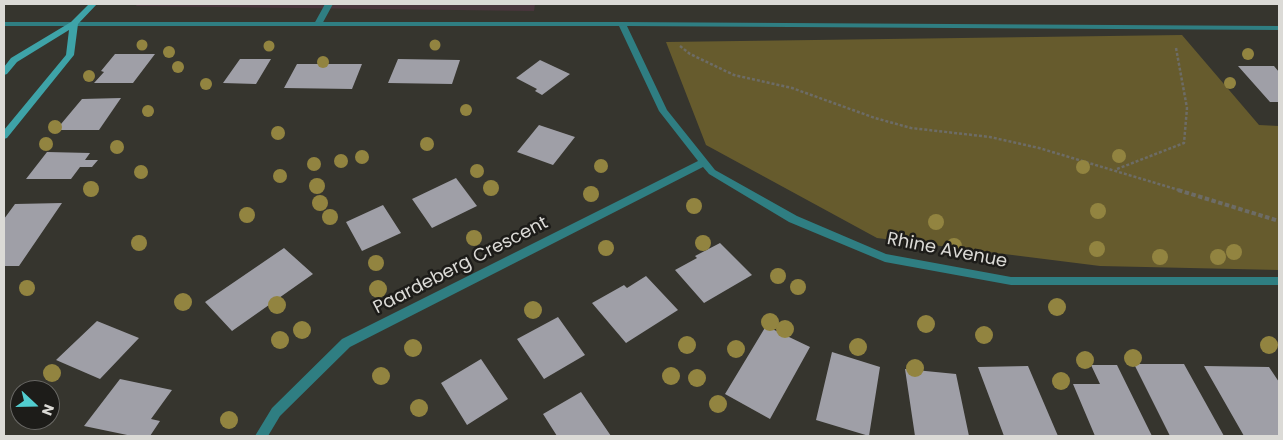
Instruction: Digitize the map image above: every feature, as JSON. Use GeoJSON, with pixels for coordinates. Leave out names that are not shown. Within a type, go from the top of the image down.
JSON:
{"type":"FeatureCollection","features":[{"type":"Feature","properties":{"kind":"main road"},"geometry":{"type":"LineString","coordinates":[[4,72],[14,60],[74,24],[93,4]]}},
{"type":"Feature","properties":{"kind":"main road"},"geometry":{"type":"LineString","coordinates":[[4,136],[70,55],[74,24]]}},
{"type":"Feature","properties":{"kind":"street"},"geometry":{"type":"LineString","coordinates":[[318,24],[329,4]]}},
{"type":"Feature","properties":{"kind":"street"},"geometry":{"type":"LineString","coordinates":[[4,24],[622,24],[1279,28]]}},
{"type":"Feature","properties":{"kind":"street","name":"Rhine Avenue"},"geometry":{"type":"LineString","coordinates":[[622,24],[663,111],[712,172],[793,218],[885,258],[1011,281],[1279,281]]}},
{"type":"Feature","properties":{"kind":"street","name":"Paardeberg Crescent"},"geometry":{"type":"LineString","coordinates":[[261,436],[276,412],[346,343],[705,162]]}},
{"type":"Feature","properties":{"kind":"path"},"geometry":{"type":"LineString","coordinates":[[1116,170],[1184,143],[1188,108],[1177,51],[1172,43]]}},
{"type":"Feature","properties":{"kind":"path"},"geometry":{"type":"LineString","coordinates":[[677,44],[690,54],[734,75],[792,88],[875,118],[911,128],[990,137],[1116,170],[1279,221]]}},
{"type":"Feature","properties":{"kind":"shaded area"},"geometry":{"type":"Polygon","coordinates":[[[137,4],[535,4],[534,11],[136,6],[137,4]]]}},
{"type":"Feature","properties":{"kind":"shaded area"},"geometry":{"type":"Polygon","coordinates":[[[1182,35],[1259,125],[1279,126],[1279,270],[1100,266],[877,238],[706,145],[666,42],[1182,35]]]}},
{"type":"Feature","properties":{"kind":"building"},"geometry":{"type":"Polygon","coordinates":[[[115,54],[155,54],[133,83],[94,83],[104,72],[101,71],[115,54]]]}},
{"type":"Feature","properties":{"kind":"building"},"geometry":{"type":"Polygon","coordinates":[[[240,59],[271,59],[256,84],[223,83],[240,59]]]}},
{"type":"Feature","properties":{"kind":"building"},"geometry":{"type":"Polygon","coordinates":[[[398,59],[460,60],[452,84],[388,83],[398,59]]]}},
{"type":"Feature","properties":{"kind":"building"},"geometry":{"type":"Polygon","coordinates":[[[540,60],[570,74],[542,95],[535,91],[537,89],[516,78],[540,60]]]}},
{"type":"Feature","properties":{"kind":"building"},"geometry":{"type":"Polygon","coordinates":[[[297,64],[362,64],[352,89],[284,88],[297,64]]]}},
{"type":"Feature","properties":{"kind":"building"},"geometry":{"type":"Polygon","coordinates":[[[1238,66],[1274,66],[1279,72],[1279,102],[1270,102],[1238,66]]]}},
{"type":"Feature","properties":{"kind":"building"},"geometry":{"type":"Polygon","coordinates":[[[121,98],[99,130],[56,130],[82,99],[121,98]]]}},
{"type":"Feature","properties":{"kind":"building"},"geometry":{"type":"Polygon","coordinates":[[[539,125],[575,137],[553,165],[517,152],[539,125]]]}},
{"type":"Feature","properties":{"kind":"building"},"geometry":{"type":"Polygon","coordinates":[[[47,152],[90,153],[85,160],[98,160],[92,167],[80,167],[71,179],[26,179],[47,152]]]}},
{"type":"Feature","properties":{"kind":"building"},"geometry":{"type":"Polygon","coordinates":[[[456,178],[477,206],[432,228],[412,199],[456,178]]]}},
{"type":"Feature","properties":{"kind":"building"},"geometry":{"type":"Polygon","coordinates":[[[62,203],[19,266],[4,266],[4,219],[15,204],[62,203]]]}},
{"type":"Feature","properties":{"kind":"building"},"geometry":{"type":"Polygon","coordinates":[[[383,205],[401,233],[362,251],[346,222],[383,205]]]}},
{"type":"Feature","properties":{"kind":"building"},"geometry":{"type":"Polygon","coordinates":[[[720,243],[752,275],[704,303],[675,270],[697,258],[695,256],[720,243]]]}},
{"type":"Feature","properties":{"kind":"building"},"geometry":{"type":"Polygon","coordinates":[[[284,248],[313,274],[232,331],[205,302],[284,248]]]}},
{"type":"Feature","properties":{"kind":"building"},"geometry":{"type":"Polygon","coordinates":[[[646,276],[678,310],[626,343],[592,303],[624,285],[627,288],[646,276]]]}},
{"type":"Feature","properties":{"kind":"building"},"geometry":{"type":"Polygon","coordinates":[[[558,317],[585,355],[544,379],[517,339],[558,317]]]}},
{"type":"Feature","properties":{"kind":"building"},"geometry":{"type":"Polygon","coordinates":[[[97,321],[139,338],[100,379],[56,360],[97,321]]]}},
{"type":"Feature","properties":{"kind":"building"},"geometry":{"type":"Polygon","coordinates":[[[766,326],[810,347],[770,419],[725,394],[766,326]]]}},
{"type":"Feature","properties":{"kind":"building"},"geometry":{"type":"Polygon","coordinates":[[[832,352],[880,367],[869,436],[816,420],[832,352]]]}},
{"type":"Feature","properties":{"kind":"building"},"geometry":{"type":"Polygon","coordinates":[[[481,359],[508,399],[467,425],[441,383],[481,359]]]}},
{"type":"Feature","properties":{"kind":"building"},"geometry":{"type":"Polygon","coordinates":[[[1134,364],[1184,364],[1224,436],[1170,436],[1134,364]]]}},
{"type":"Feature","properties":{"kind":"building"},"geometry":{"type":"Polygon","coordinates":[[[1091,365],[1117,365],[1152,436],[1095,436],[1073,384],[1100,384],[1091,365]]]}},
{"type":"Feature","properties":{"kind":"building"},"geometry":{"type":"Polygon","coordinates":[[[1028,366],[1058,436],[1004,436],[978,367],[1028,366]]]}},
{"type":"Feature","properties":{"kind":"building"},"geometry":{"type":"Polygon","coordinates":[[[1204,366],[1269,367],[1279,382],[1279,436],[1244,436],[1204,366]]]}},
{"type":"Feature","properties":{"kind":"building"},"geometry":{"type":"Polygon","coordinates":[[[905,369],[956,374],[969,436],[915,436],[905,369]]]}},
{"type":"Feature","properties":{"kind":"building"},"geometry":{"type":"Polygon","coordinates":[[[120,379],[172,390],[151,419],[160,421],[150,436],[132,436],[84,426],[120,379]]]}},
{"type":"Feature","properties":{"kind":"building"},"geometry":{"type":"Polygon","coordinates":[[[581,392],[611,436],[557,436],[543,414],[581,392]]]}}]}
